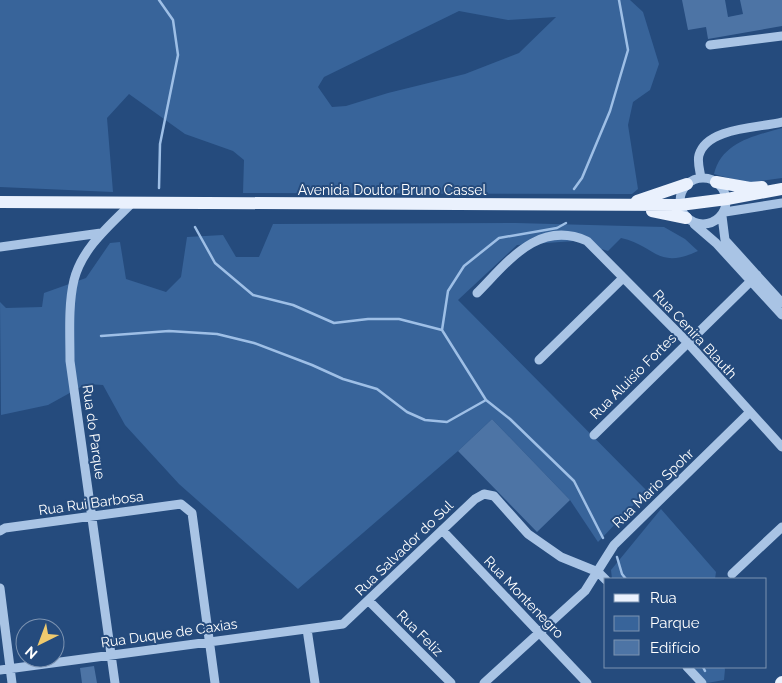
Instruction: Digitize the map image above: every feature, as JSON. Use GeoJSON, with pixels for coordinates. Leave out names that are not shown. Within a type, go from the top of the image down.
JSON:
{"type":"FeatureCollection","features":[{"type":"Feature","properties":{"kind":"main road"},"geometry":{"type":"LineString","coordinates":[[716,182],[750,188],[782,188]]}},
{"type":"Feature","properties":{"kind":"main road"},"geometry":{"type":"LineString","coordinates":[[625,206],[687,184]]}},
{"type":"Feature","properties":{"kind":"main road","name":"Avenida Doutor Bruno Cassel"},"geometry":{"type":"LineString","coordinates":[[0,202],[680,205],[724,209],[782,188]]}},
{"type":"Feature","properties":{"kind":"main road"},"geometry":{"type":"LineString","coordinates":[[625,206],[689,220]]}},
{"type":"Feature","properties":{"kind":"street"},"geometry":{"type":"LineString","coordinates":[[710,45],[782,36]]}},
{"type":"Feature","properties":{"kind":"street"},"geometry":{"type":"LineString","coordinates":[[701,178],[698,157],[702,149],[712,139],[744,128],[782,122]]}},
{"type":"Feature","properties":{"kind":"street"},"geometry":{"type":"LineString","coordinates":[[782,303],[754,278],[716,243],[689,220],[680,205],[682,190],[687,184],[701,178],[716,182],[722,187],[725,240],[754,278],[782,316]]}},
{"type":"Feature","properties":{"kind":"street","name":"Rua do Parque"},"geometry":{"type":"LineString","coordinates":[[115,683],[70,361],[70,330],[74,280],[84,256],[101,233],[132,203]]}},
{"type":"Feature","properties":{"kind":"street"},"geometry":{"type":"LineString","coordinates":[[689,220],[702,225],[708,224],[724,209],[782,203]]}},
{"type":"Feature","properties":{"kind":"street"},"geometry":{"type":"LineString","coordinates":[[0,247],[101,233]]}},
{"type":"Feature","properties":{"kind":"street","name":"Rua Cenira Blauth"},"geometry":{"type":"LineString","coordinates":[[477,293],[528,243],[545,236],[576,236],[587,241],[687,342],[749,413],[782,447]]}},
{"type":"Feature","properties":{"kind":"street"},"geometry":{"type":"LineString","coordinates":[[539,360],[623,278]]}},
{"type":"Feature","properties":{"kind":"street","name":"Rua Aluisio Fortes"},"geometry":{"type":"LineString","coordinates":[[594,435],[754,278]]}},
{"type":"Feature","properties":{"kind":"street","name":"Rua Mario Spohr"},"geometry":{"type":"LineString","coordinates":[[484,683],[585,591],[614,545],[749,413]]}},
{"type":"Feature","properties":{"kind":"street","name":"Rua Salvador do Sul"},"geometry":{"type":"LineString","coordinates":[[343,624],[369,602],[475,499],[484,494],[494,496],[528,534],[561,557],[598,572]]}},
{"type":"Feature","properties":{"kind":"street","name":"Rua Rui Barbosa"},"geometry":{"type":"LineString","coordinates":[[0,531],[5,528],[181,504],[187,507],[192,513],[209,641]]}},
{"type":"Feature","properties":{"kind":"street"},"geometry":{"type":"LineString","coordinates":[[732,574],[782,527]]}},
{"type":"Feature","properties":{"kind":"street","name":"Rua Montenegro"},"geometry":{"type":"LineString","coordinates":[[442,530],[587,683]]}},
{"type":"Feature","properties":{"kind":"street"},"geometry":{"type":"LineString","coordinates":[[598,572],[604,578]]}},
{"type":"Feature","properties":{"kind":"street"},"geometry":{"type":"LineString","coordinates":[[0,588],[12,683]]}},
{"type":"Feature","properties":{"kind":"street","name":"Rua Feliz"},"geometry":{"type":"LineString","coordinates":[[369,602],[451,683]]}},
{"type":"Feature","properties":{"kind":"street","name":"Rua Duque de Caxias"},"geometry":{"type":"LineString","coordinates":[[0,670],[343,624]]}},
{"type":"Feature","properties":{"kind":"street"},"geometry":{"type":"LineString","coordinates":[[307,629],[315,683]]}},
{"type":"Feature","properties":{"kind":"street"},"geometry":{"type":"LineString","coordinates":[[209,641],[215,683]]}},
{"type":"Feature","properties":{"kind":"street"},"geometry":{"type":"LineString","coordinates":[[688,668],[702,683]]}},
{"type":"Feature","properties":{"kind":"green space"},"geometry":{"type":"Polygon","coordinates":[[[0,0],[630,0],[643,12],[659,64],[650,90],[633,102],[628,125],[638,189],[632,194],[243,193],[244,160],[233,151],[185,134],[129,94],[107,118],[113,192],[0,187],[0,0]],[[459,11],[324,77],[318,87],[332,107],[346,106],[388,93],[465,74],[519,53],[556,17],[508,20],[459,11]]]}},
{"type":"Feature","properties":{"kind":"green space"},"geometry":{"type":"Polygon","coordinates":[[[782,128],[782,178],[747,183],[714,174],[724,154],[732,147],[750,138],[782,128]]]}},
{"type":"Feature","properties":{"kind":"green space"},"geometry":{"type":"Polygon","coordinates":[[[516,223],[664,227],[685,239],[698,251],[674,258],[665,257],[621,238],[608,251],[575,241],[517,245],[458,300],[647,491],[598,542],[570,500],[492,419],[458,451],[298,589],[179,484],[125,425],[103,385],[86,384],[48,405],[1,415],[0,302],[6,308],[42,307],[44,293],[86,278],[110,243],[120,242],[126,279],[166,292],[181,277],[187,237],[223,235],[236,257],[259,257],[273,224],[516,223]]]}},
{"type":"Feature","properties":{"kind":"green space"},"geometry":{"type":"Polygon","coordinates":[[[661,509],[716,572],[715,578],[612,578],[611,570],[661,509]]]}},
{"type":"Feature","properties":{"kind":"green space"},"geometry":{"type":"Polygon","coordinates":[[[691,668],[724,668],[724,680],[707,683],[691,668]]]}},
{"type":"Feature","properties":{"kind":"building"},"geometry":{"type":"Polygon","coordinates":[[[682,0],[725,0],[728,17],[743,14],[740,0],[782,0],[782,26],[708,39],[706,27],[688,30],[682,0]]]}},
{"type":"Feature","properties":{"kind":"building"},"geometry":{"type":"Polygon","coordinates":[[[492,419],[570,500],[537,532],[458,451],[492,419]]]}},
{"type":"Feature","properties":{"kind":"building"},"geometry":{"type":"Polygon","coordinates":[[[94,666],[97,683],[82,683],[80,668],[94,666]]]}},
{"type":"Feature","properties":{"kind":"waterway"},"geometry":{"type":"LineString","coordinates":[[159,0],[173,20],[178,55],[160,144],[159,188]]}},
{"type":"Feature","properties":{"kind":"waterway"},"geometry":{"type":"LineString","coordinates":[[574,189],[582,178],[610,111],[628,50],[619,0]]}},
{"type":"Feature","properties":{"kind":"waterway"},"geometry":{"type":"LineString","coordinates":[[566,223],[557,228],[499,238],[464,266],[448,291],[442,330],[486,400],[510,419],[574,481],[603,538]]}},
{"type":"Feature","properties":{"kind":"waterway"},"geometry":{"type":"LineString","coordinates":[[195,227],[215,263],[253,295],[293,305],[334,323],[368,319],[399,319],[442,330]]}},
{"type":"Feature","properties":{"kind":"waterway"},"geometry":{"type":"LineString","coordinates":[[101,336],[169,331],[217,334],[254,343],[343,379],[377,389],[407,412],[425,420],[447,422],[486,400]]}},
{"type":"Feature","properties":{"kind":"waterway"},"geometry":{"type":"LineString","coordinates":[[617,557],[622,574],[625,578]]}}]}
